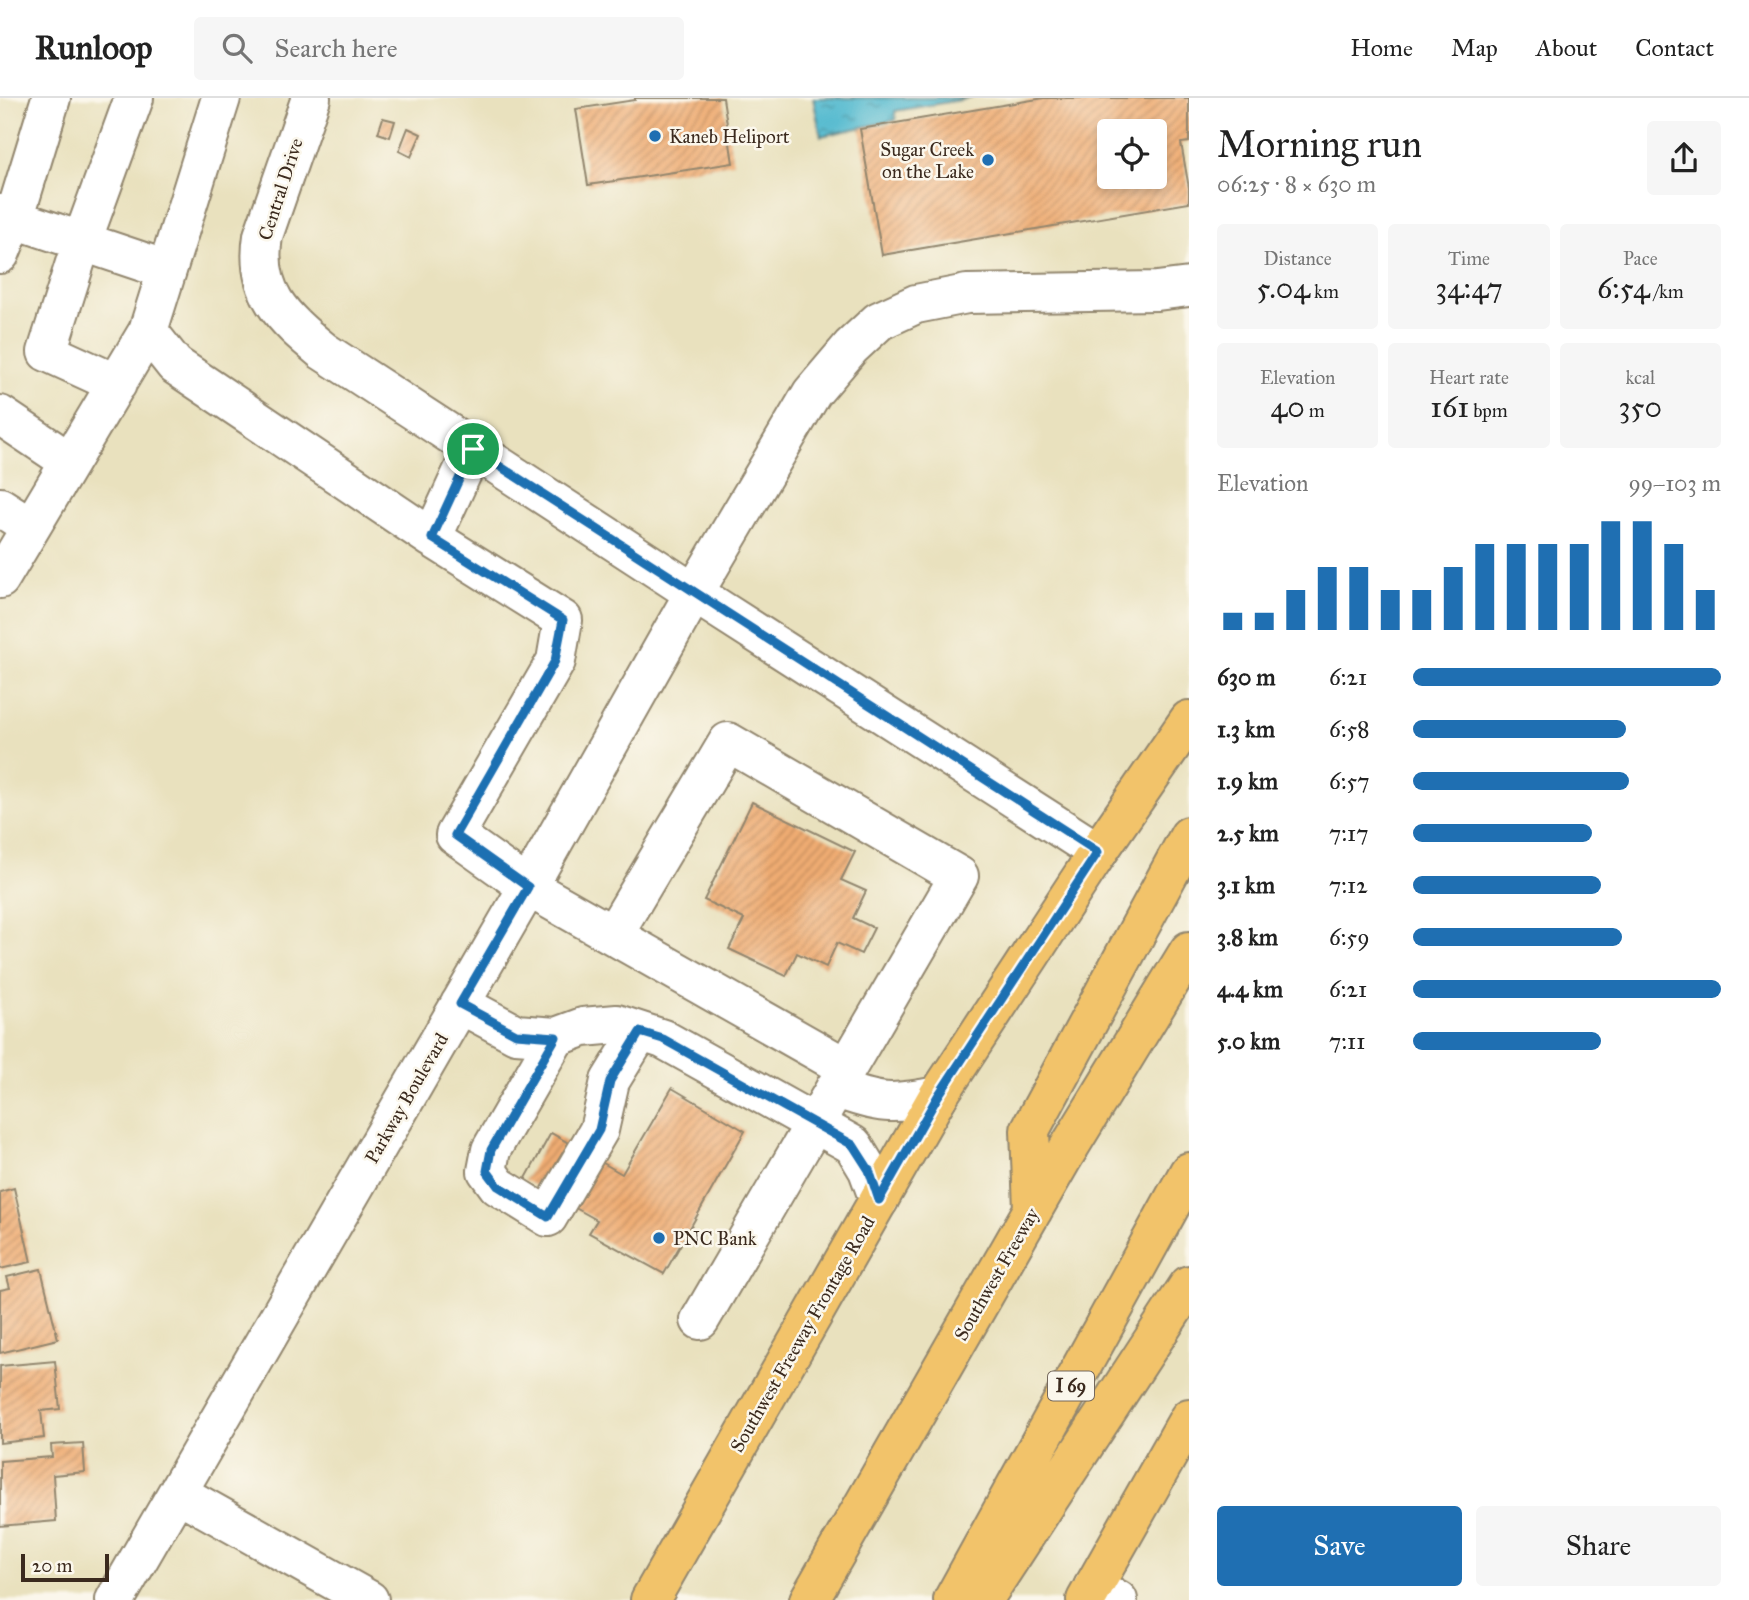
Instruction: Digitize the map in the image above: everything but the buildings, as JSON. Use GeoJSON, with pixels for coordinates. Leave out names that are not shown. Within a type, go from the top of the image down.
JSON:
{"type":"FeatureCollection","features":[{"type":"Feature","properties":{"kind":"main road","name":"Southwest Freeway Frontage Road"},"geometry":{"type":"LineString","coordinates":[[650,1600],[938,1096],[1098,852],[1189,720]]}},
{"type":"Feature","properties":{"kind":"main road"},"geometry":{"type":"LineString","coordinates":[[1033,1210],[1030,1130],[1189,836]]}},
{"type":"Feature","properties":{"kind":"main road","name":"Southwest Freeway"},"geometry":{"type":"LineString","coordinates":[[809,1600],[1033,1210],[1189,951]]}},
{"type":"Feature","properties":{"kind":"main road","name":"I 69"},"geometry":{"type":"LineString","coordinates":[[953,1600],[1189,1172]]}},
{"type":"Feature","properties":{"kind":"main road"},"geometry":{"type":"LineString","coordinates":[[983,1600],[1189,1285]]}},
{"type":"Feature","properties":{"kind":"main road"},"geometry":{"type":"LineString","coordinates":[[1099,1596],[1189,1418]]}},
{"type":"Feature","properties":{"kind":"street"},"geometry":{"type":"LineString","coordinates":[[0,254],[7,216],[51,98]]}},
{"type":"Feature","properties":{"kind":"street"},"geometry":{"type":"LineString","coordinates":[[117,384],[47,352],[82,241],[134,98]]}},
{"type":"Feature","properties":{"kind":"street"},"geometry":{"type":"LineString","coordinates":[[0,579],[148,331],[221,98]]}},
{"type":"Feature","properties":{"kind":"street","name":"Central Drive"},"geometry":{"type":"LineString","coordinates":[[311,98],[263,236],[260,257],[263,281],[276,306],[314,344],[473,449]]}},
{"type":"Feature","properties":{"kind":"street"},"geometry":{"type":"LineString","coordinates":[[7,216],[167,270]]}},
{"type":"Feature","properties":{"kind":"street","name":"Parkway Boulevard"},"geometry":{"type":"LineString","coordinates":[[115,1600],[528,887],[694,593],[812,393],[850,347],[879,321],[916,304],[967,294],[1157,291],[1189,287]]}},
{"type":"Feature","properties":{"kind":"street"},"geometry":{"type":"LineString","coordinates":[[148,331],[175,365],[432,538],[563,620],[555,661],[455,835],[528,887],[613,935],[841,1078],[870,1101],[898,1104],[938,1096]]}},
{"type":"Feature","properties":{"kind":"street"},"geometry":{"type":"LineString","coordinates":[[0,415],[70,463]]}},
{"type":"Feature","properties":{"kind":"street"},"geometry":{"type":"LineString","coordinates":[[432,538],[473,449],[1098,852]]}},
{"type":"Feature","properties":{"kind":"street"},"geometry":{"type":"LineString","coordinates":[[0,507],[31,527]]}},
{"type":"Feature","properties":{"kind":"street"},"geometry":{"type":"LineString","coordinates":[[613,935],[728,742],[959,876],[700,1320]]}},
{"type":"Feature","properties":{"kind":"street"},"geometry":{"type":"LineString","coordinates":[[460,1004],[516,1034],[556,1037],[583,1027],[617,1024],[663,1039],[853,1145],[869,1170],[879,1200]]}},
{"type":"Feature","properties":{"kind":"street"},"geometry":{"type":"LineString","coordinates":[[556,1037],[491,1150],[487,1171],[498,1186],[548,1217],[599,1130],[610,1081],[640,1032]]}},
{"type":"Feature","properties":{"kind":"street"},"geometry":{"type":"LineString","coordinates":[[178,1493],[369,1600]]}},
{"type":"Feature","properties":{"kind":"water"},"geometry":{"type":"Polygon","coordinates":[[[813,98],[972,98],[895,111],[896,120],[821,136],[813,98]]]}},
{"type":"Feature","properties":{"kind":"place","name":"Kaneb Heliport"},"geometry":{"type":"Point","coordinates":[655,136]}},
{"type":"Feature","properties":{"kind":"place","name":"Sugar Creek on the Lake"},"geometry":{"type":"Point","coordinates":[988,160]}},
{"type":"Feature","properties":{"kind":"place","name":"PNC Bank"},"geometry":{"type":"Point","coordinates":[659,1238]}},
{"type":"Feature","properties":{"kind":"route"},"geometry":{"type":"LineString","coordinates":[[473,449],[1098,852],[938,1096],[879,1200],[869,1170],[853,1145],[663,1039],[640,1032],[610,1081],[599,1130],[548,1217],[498,1186],[487,1171],[491,1150],[556,1037],[516,1034],[460,1004],[528,887],[455,835],[555,661],[563,620],[432,538],[473,449]]}}]}
